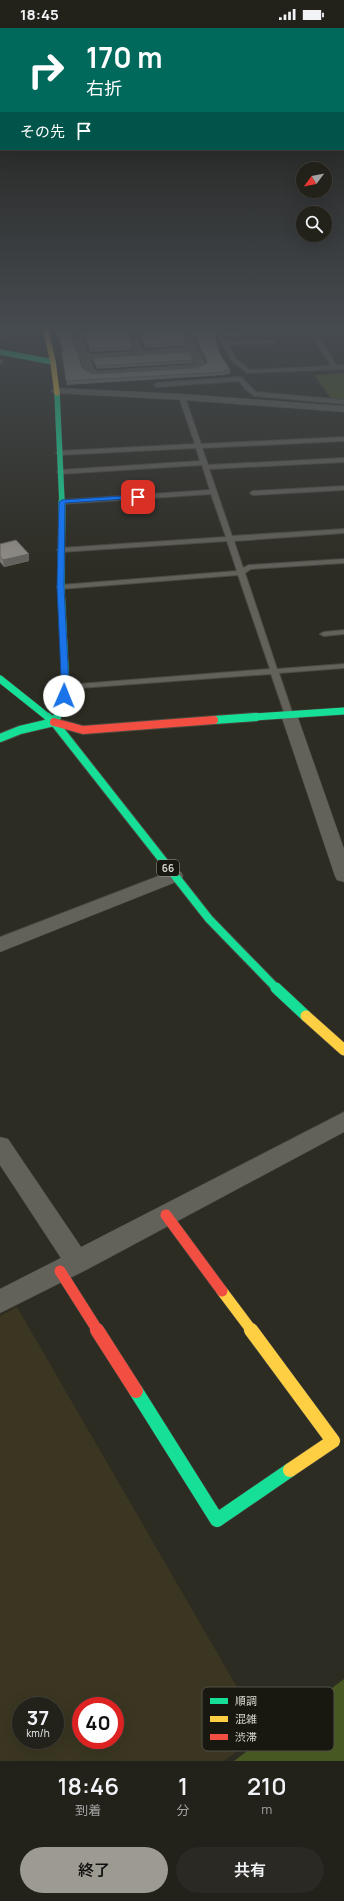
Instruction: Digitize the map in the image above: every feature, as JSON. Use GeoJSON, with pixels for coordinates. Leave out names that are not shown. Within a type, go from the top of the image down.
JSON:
{"type":"FeatureCollection","features":[{"type":"Feature","properties":{"kind":"street"},"geometry":{"type":"LineString","coordinates":[[54,722],[64,706],[66,687],[60,587],[62,502],[58,412]]}},
{"type":"Feature","properties":{"kind":"street","name":"66"},"geometry":{"type":"LineString","coordinates":[[0,679],[54,722],[209,919],[268,981],[344,1050]]}},
{"type":"Feature","properties":{"kind":"street"},"geometry":{"type":"LineString","coordinates":[[0,738],[20,730],[54,722],[83,730],[344,711]]}},
{"type":"Feature","properties":{"kind":"street"},"geometry":{"type":"LineString","coordinates":[[289,715],[339,847],[344,876]]}},
{"type":"Feature","properties":{"kind":"street"},"geometry":{"type":"LineString","coordinates":[[0,945],[174,876]]}},
{"type":"Feature","properties":{"kind":"street"},"geometry":{"type":"LineString","coordinates":[[0,1302],[344,1121]]}},
{"type":"Feature","properties":{"kind":"street"},"geometry":{"type":"LineString","coordinates":[[0,1146],[217,1520],[333,1441],[166,1215]]}},
{"type":"Feature","properties":{"kind":"lane"},"geometry":{"type":"LineString","coordinates":[[187,412],[289,715]]}},
{"type":"Feature","properties":{"kind":"lane"},"geometry":{"type":"LineString","coordinates":[[59,453],[344,439]]}},
{"type":"Feature","properties":{"kind":"lane"},"geometry":{"type":"LineString","coordinates":[[60,472],[344,460]]}},
{"type":"Feature","properties":{"kind":"lane"},"geometry":{"type":"LineString","coordinates":[[253,493],[344,488]]}},
{"type":"Feature","properties":{"kind":"lane"},"geometry":{"type":"LineString","coordinates":[[62,502],[214,492]]}},
{"type":"Feature","properties":{"kind":"lane"},"geometry":{"type":"LineString","coordinates":[[61,550],[344,531]]}},
{"type":"Feature","properties":{"kind":"lane"},"geometry":{"type":"LineString","coordinates":[[60,587],[241,573],[250,567],[344,561]]}},
{"type":"Feature","properties":{"kind":"lane"},"geometry":{"type":"LineString","coordinates":[[324,634],[344,632]]}},
{"type":"Feature","properties":{"kind":"lane"},"geometry":{"type":"LineString","coordinates":[[66,687],[274,670],[344,666]]}},
{"type":"Feature","properties":{"kind":"shaded area"},"geometry":{"type":"Polygon","coordinates":[[[17,1307],[237,1687],[202,1687],[202,1751],[237,1751],[224,1761],[0,1761],[0,1316],[17,1307]]]}},
{"type":"Feature","properties":{"kind":"green space"},"geometry":{"type":"Polygon","coordinates":[[[344,1679],[344,1761],[234,1761],[247,1751],[334,1751],[333,1687],[344,1679]]]}},
{"type":"Feature","properties":{"kind":"building"},"geometry":{"type":"Polygon","coordinates":[[[16,540],[29,554],[3,560],[0,556],[0,544],[16,540]]]}},
{"type":"Feature","properties":{"kind":"traffic: fast"},"geometry":{"type":"LineString","coordinates":[[0,738],[20,730],[54,722],[64,706],[66,687],[61,587],[62,502],[58,412]]}},
{"type":"Feature","properties":{"kind":"traffic: fast"},"geometry":{"type":"LineString","coordinates":[[0,679],[54,722],[209,919],[268,981],[306,1016]]}},
{"type":"Feature","properties":{"kind":"traffic: fast"},"geometry":{"type":"LineString","coordinates":[[214,720],[344,711]]}},
{"type":"Feature","properties":{"kind":"traffic: fast"},"geometry":{"type":"LineString","coordinates":[[136,1391],[217,1520],[290,1470]]}},
{"type":"Feature","properties":{"kind":"traffic: slow"},"geometry":{"type":"LineString","coordinates":[[306,1016],[344,1050]]}},
{"type":"Feature","properties":{"kind":"traffic: slow"},"geometry":{"type":"LineString","coordinates":[[222,1291],[333,1441],[290,1470]]}},
{"type":"Feature","properties":{"kind":"traffic: jam"},"geometry":{"type":"LineString","coordinates":[[54,722],[83,730],[214,720]]}},
{"type":"Feature","properties":{"kind":"traffic: jam"},"geometry":{"type":"LineString","coordinates":[[166,1215],[222,1291]]}},
{"type":"Feature","properties":{"kind":"traffic: jam"},"geometry":{"type":"LineString","coordinates":[[60,1271],[136,1391]]}},
{"type":"Feature","properties":{"kind":"route"},"geometry":{"type":"LineString","coordinates":[[64,696],[66,687],[60,587],[62,502],[138,497]]}}]}
